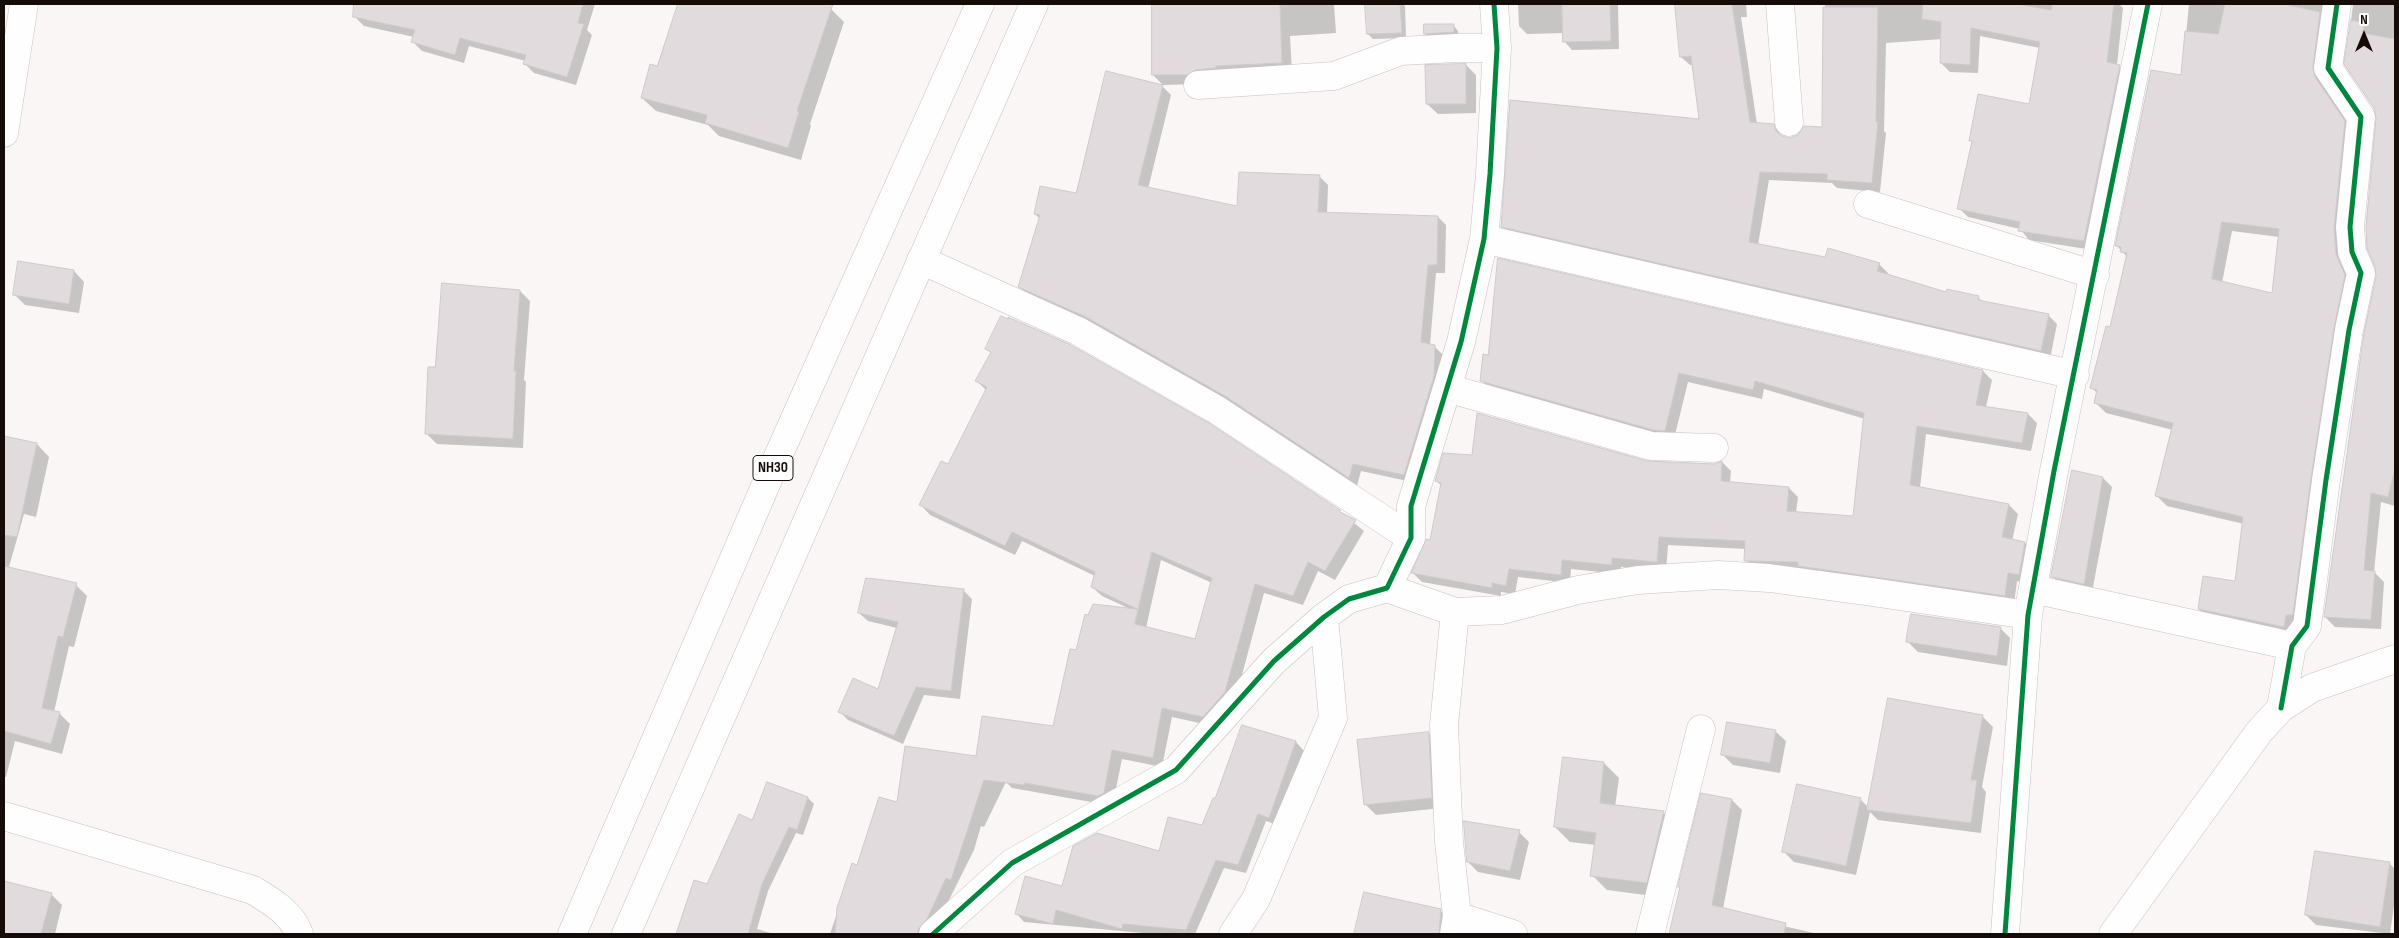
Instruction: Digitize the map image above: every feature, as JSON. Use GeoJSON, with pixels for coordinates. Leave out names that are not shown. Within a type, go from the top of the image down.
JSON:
{"type":"FeatureCollection","features":[{"type":"Feature","properties":{"kind":"main road"},"geometry":{"type":"LineString","coordinates":[[4,133],[24,4]]}},
{"type":"Feature","properties":{"kind":"main road","name":"NH30"},"geometry":{"type":"LineString","coordinates":[[572,934],[776,461],[980,4]]}},
{"type":"Feature","properties":{"kind":"main road"},"geometry":{"type":"LineString","coordinates":[[626,934],[1034,4]]}},
{"type":"Feature","properties":{"kind":"main road"},"geometry":{"type":"LineString","coordinates":[[1387,588],[1411,538],[1411,506],[1461,342],[1484,240],[1490,174],[1496,48],[1494,4]]}},
{"type":"Feature","properties":{"kind":"main road"},"geometry":{"type":"LineString","coordinates":[[1780,4],[1789,122]]}},
{"type":"Feature","properties":{"kind":"main road"},"geometry":{"type":"LineString","coordinates":[[2005,934],[2028,616],[2054,472],[2148,4]]}},
{"type":"Feature","properties":{"kind":"main road"},"geometry":{"type":"LineString","coordinates":[[2281,708],[2292,646],[2307,626],[2328,470],[2361,273],[2352,252],[2350,227],[2361,117],[2328,68],[2337,4]]}},
{"type":"Feature","properties":{"kind":"main road"},"geometry":{"type":"LineString","coordinates":[[1198,85],[1334,76],[1401,51],[1496,48]]}},
{"type":"Feature","properties":{"kind":"main road"},"geometry":{"type":"LineString","coordinates":[[1868,204],[2095,275]]}},
{"type":"Feature","properties":{"kind":"main road"},"geometry":{"type":"LineString","coordinates":[[1484,240],[2075,375]]}},
{"type":"Feature","properties":{"kind":"main road"},"geometry":{"type":"LineString","coordinates":[[921,260],[1078,331],[1208,405],[1411,538]]}},
{"type":"Feature","properties":{"kind":"main road"},"geometry":{"type":"LineString","coordinates":[[1447,388],[1651,446],[1714,448]]}},
{"type":"Feature","properties":{"kind":"main road"},"geometry":{"type":"LineString","coordinates":[[941,931],[1012,863],[1176,770],[1274,661],[1324,617],[1349,599],[1387,588],[1455,612],[1502,610],[1578,590],[1638,580],[1718,575],[1769,578],[1853,589],[2028,616]]}},
{"type":"Feature","properties":{"kind":"main road"},"geometry":{"type":"LineString","coordinates":[[2033,589],[2292,646]]}},
{"type":"Feature","properties":{"kind":"main road"},"geometry":{"type":"LineString","coordinates":[[1455,612],[1444,726],[1455,925],[1513,934]]}},
{"type":"Feature","properties":{"kind":"main road"},"geometry":{"type":"LineString","coordinates":[[1233,934],[1256,899],[1333,718],[1324,617]]}},
{"type":"Feature","properties":{"kind":"main road"},"geometry":{"type":"LineString","coordinates":[[2113,934],[2258,732],[2281,708],[2312,688],[2395,659]]}},
{"type":"Feature","properties":{"kind":"main road"},"geometry":{"type":"LineString","coordinates":[[1650,934],[1701,729]]}},
{"type":"Feature","properties":{"kind":"main road"},"geometry":{"type":"LineString","coordinates":[[4,816],[253,890],[278,905],[297,929],[298,934]]}},
{"type":"Feature","properties":{"kind":"building"},"geometry":{"type":"Polygon","coordinates":[[[354,4],[583,4],[578,23],[584,24],[567,77],[523,64],[526,55],[460,38],[455,55],[411,42],[415,30],[353,17],[354,4]]]}},
{"type":"Feature","properties":{"kind":"building"},"geometry":{"type":"Polygon","coordinates":[[[678,4],[833,4],[797,111],[799,112],[788,148],[705,123],[707,115],[641,98],[650,64],[657,66],[678,4]]]}},
{"type":"Feature","properties":{"kind":"building"},"geometry":{"type":"Polygon","coordinates":[[[1152,4],[1280,4],[1282,63],[1216,66],[1216,68],[1196,70],[1187,75],[1152,75],[1152,4]]]}},
{"type":"Feature","properties":{"kind":"building"},"geometry":{"type":"Polygon","coordinates":[[[1365,4],[1400,4],[1402,33],[1367,34],[1365,4]]]}},
{"type":"Feature","properties":{"kind":"building"},"geometry":{"type":"Polygon","coordinates":[[[1562,4],[1610,4],[1611,41],[1563,42],[1562,4]]]}},
{"type":"Feature","properties":{"kind":"building"},"geometry":{"type":"Polygon","coordinates":[[[1675,4],[1732,4],[1750,122],[1774,124],[1776,131],[1782,136],[1790,138],[1798,135],[1804,126],[1822,127],[1823,7],[1878,7],[1876,122],[1878,122],[1872,183],[1827,180],[1827,174],[1760,172],[1749,242],[1825,257],[1828,248],[1880,263],[1877,271],[1946,292],[1947,289],[1979,296],[1978,300],[2049,314],[2041,351],[1501,227],[1510,100],[1699,119],[1691,56],[1680,57],[1675,4]]]}},
{"type":"Feature","properties":{"kind":"building"},"geometry":{"type":"Polygon","coordinates":[[[1923,4],[2018,4],[2051,10],[2052,4],[2114,4],[2107,62],[2120,65],[2084,241],[2018,231],[2020,222],[1957,209],[1972,141],[1969,141],[1978,94],[2029,104],[2040,42],[1971,28],[1970,65],[1940,63],[1941,22],[1922,19],[1923,4]]]}},
{"type":"Feature","properties":{"kind":"building"},"geometry":{"type":"Polygon","coordinates":[[[2225,4],[2284,4],[2320,12],[2313,67],[2315,77],[2345,121],[2334,228],[2336,254],[2345,275],[2334,328],[2311,478],[2293,615],[2286,615],[2284,627],[2198,609],[2203,576],[2235,581],[2243,517],[2155,496],[2173,423],[2094,403],[2097,390],[2090,388],[2106,326],[2110,327],[2127,253],[2120,252],[2121,247],[2115,246],[2151,70],[2181,75],[2185,31],[2218,34],[2225,4]],[[2222,222],[2212,279],[2272,293],[2279,229],[2222,222]]]}},
{"type":"Feature","properties":{"kind":"building"},"geometry":{"type":"Polygon","coordinates":[[[2351,20],[2365,23],[2363,33],[2395,39],[2395,469],[2388,497],[2371,493],[2364,570],[2375,571],[2371,620],[2324,617],[2364,333],[2376,276],[2375,267],[2367,248],[2366,227],[2376,118],[2374,108],[2344,64],[2351,20]]]}},
{"type":"Feature","properties":{"kind":"building"},"geometry":{"type":"Polygon","coordinates":[[[1424,24],[1454,24],[1454,32],[1424,34],[1424,24]]]}},
{"type":"Feature","properties":{"kind":"building"},"geometry":{"type":"Polygon","coordinates":[[[1466,64],[1466,104],[1426,104],[1425,65],[1466,64]]]}},
{"type":"Feature","properties":{"kind":"building"},"geometry":{"type":"Polygon","coordinates":[[[1106,71],[1163,85],[1138,185],[1237,206],[1239,172],[1320,175],[1318,212],[1438,216],[1437,265],[1428,265],[1421,342],[1435,345],[1434,376],[1404,475],[1353,464],[1349,478],[1225,396],[1086,317],[1018,287],[1040,215],[1034,214],[1040,186],[1076,193],[1106,71]]]}},
{"type":"Feature","properties":{"kind":"building"},"geometry":{"type":"Polygon","coordinates":[[[1498,258],[1983,370],[1976,405],[2028,413],[2022,443],[1917,426],[1910,485],[2009,504],[2002,537],[2025,542],[2019,575],[2008,573],[2005,596],[1798,566],[1798,562],[1744,561],[1745,541],[1659,537],[1657,562],[1612,558],[1612,565],[1562,560],[1561,575],[1509,569],[1506,586],[1492,583],[1492,588],[1411,573],[1426,539],[1430,540],[1441,483],[1435,481],[1443,453],[1472,455],[1477,413],[1647,461],[1714,464],[1722,461],[1721,481],[1789,487],[1787,511],[1853,516],[1864,413],[1755,381],[1753,390],[1679,373],[1665,431],[1653,430],[1480,381],[1483,354],[1488,355],[1498,258]]]}},
{"type":"Feature","properties":{"kind":"building"},"geometry":{"type":"Polygon","coordinates":[[[18,261],[74,270],[69,304],[13,295],[18,261]]]}},
{"type":"Feature","properties":{"kind":"building"},"geometry":{"type":"Polygon","coordinates":[[[442,283],[520,290],[514,371],[516,371],[513,439],[425,434],[428,367],[435,367],[442,283]]]}},
{"type":"Feature","properties":{"kind":"building"},"geometry":{"type":"Polygon","coordinates":[[[1001,316],[1008,319],[1008,317],[1071,345],[1209,423],[1340,510],[1340,512],[1356,520],[1325,571],[1308,562],[1293,596],[1255,584],[1225,692],[1203,717],[1162,708],[1153,758],[1112,750],[1104,793],[1098,796],[1025,783],[1024,785],[984,780],[951,880],[946,878],[927,919],[918,929],[918,934],[835,934],[837,908],[852,863],[857,865],[879,797],[897,802],[905,746],[976,756],[982,716],[1053,726],[1070,649],[1076,650],[1085,614],[1088,615],[1093,604],[1137,609],[1091,587],[1095,572],[1012,532],[1005,546],[919,505],[941,461],[948,464],[987,387],[975,381],[991,352],[985,349],[1001,316]],[[1152,552],[1135,624],[1195,639],[1212,578],[1152,552]]]}},
{"type":"Feature","properties":{"kind":"building"},"geometry":{"type":"Polygon","coordinates":[[[4,436],[37,443],[17,537],[4,535],[4,436]]]}},
{"type":"Feature","properties":{"kind":"building"},"geometry":{"type":"Polygon","coordinates":[[[2072,470],[2103,477],[2084,584],[2051,577],[2072,470]]]}},
{"type":"Feature","properties":{"kind":"building"},"geometry":{"type":"Polygon","coordinates":[[[4,566],[77,583],[63,637],[58,636],[42,708],[60,712],[51,744],[4,731],[4,566]]]}},
{"type":"Feature","properties":{"kind":"building"},"geometry":{"type":"Polygon","coordinates":[[[866,578],[964,589],[951,691],[916,687],[894,736],[838,712],[853,678],[878,689],[898,622],[858,613],[866,578]]]}},
{"type":"Feature","properties":{"kind":"building"},"geometry":{"type":"Polygon","coordinates":[[[1911,614],[2001,627],[1997,656],[1906,642],[1911,614]]]}},
{"type":"Feature","properties":{"kind":"building"},"geometry":{"type":"Polygon","coordinates":[[[1888,698],[1983,715],[1971,780],[1977,780],[1971,823],[1867,810],[1888,698]]]}},
{"type":"Feature","properties":{"kind":"building"},"geometry":{"type":"Polygon","coordinates":[[[1727,722],[1776,730],[1770,763],[1721,755],[1727,722]]]}},
{"type":"Feature","properties":{"kind":"building"},"geometry":{"type":"Polygon","coordinates":[[[1242,725],[1296,741],[1269,818],[1258,814],[1238,865],[1216,860],[1186,930],[1123,924],[1122,929],[1056,910],[1053,924],[1015,914],[1025,876],[1062,886],[1073,846],[1097,833],[1159,851],[1168,817],[1202,825],[1213,798],[1215,798],[1242,725]]]}},
{"type":"Feature","properties":{"kind":"building"},"geometry":{"type":"Polygon","coordinates":[[[1429,732],[1432,798],[1364,805],[1357,740],[1429,732]]]}},
{"type":"Feature","properties":{"kind":"building"},"geometry":{"type":"Polygon","coordinates":[[[1563,757],[1604,762],[1600,803],[1664,811],[1647,883],[1590,876],[1596,833],[1554,827],[1563,757]]]}},
{"type":"Feature","properties":{"kind":"building"},"geometry":{"type":"Polygon","coordinates":[[[767,782],[808,797],[797,830],[789,827],[762,884],[748,934],[676,934],[694,880],[707,884],[739,814],[752,820],[767,782]]]}},
{"type":"Feature","properties":{"kind":"building"},"geometry":{"type":"Polygon","coordinates":[[[1797,784],[1861,798],[1846,866],[1782,852],[1797,784]]]}},
{"type":"Feature","properties":{"kind":"building"},"geometry":{"type":"Polygon","coordinates":[[[1701,793],[1732,799],[1712,905],[1786,923],[1784,934],[1669,934],[1680,887],[1678,887],[1701,793]]]}},
{"type":"Feature","properties":{"kind":"building"},"geometry":{"type":"Polygon","coordinates":[[[1464,821],[1520,830],[1510,871],[1467,862],[1464,821]]]}},
{"type":"Feature","properties":{"kind":"building"},"geometry":{"type":"Polygon","coordinates":[[[2315,851],[2390,862],[2380,927],[2305,915],[2315,851]]]}},
{"type":"Feature","properties":{"kind":"building"},"geometry":{"type":"Polygon","coordinates":[[[4,881],[52,893],[41,934],[4,934],[4,881]]]}},
{"type":"Feature","properties":{"kind":"building"},"geometry":{"type":"Polygon","coordinates":[[[1364,892],[1441,909],[1439,934],[1354,934],[1364,892]]]}},
{"type":"Feature","properties":{"kind":"cycle path"},"geometry":{"type":"LineString","coordinates":[[933,934],[1012,863],[1176,770],[1274,661],[1324,617],[1349,599],[1387,588],[1411,538],[1411,506],[1461,342],[1484,239],[1490,174],[1497,48],[1494,4]]}},
{"type":"Feature","properties":{"kind":"cycle path"},"geometry":{"type":"LineString","coordinates":[[2005,934],[2028,615],[2054,471],[2148,4]]}},
{"type":"Feature","properties":{"kind":"cycle path"},"geometry":{"type":"LineString","coordinates":[[2281,708],[2292,646],[2307,626],[2326,480],[2349,330],[2361,273],[2352,252],[2350,227],[2361,117],[2328,68],[2337,4]]}}]}
